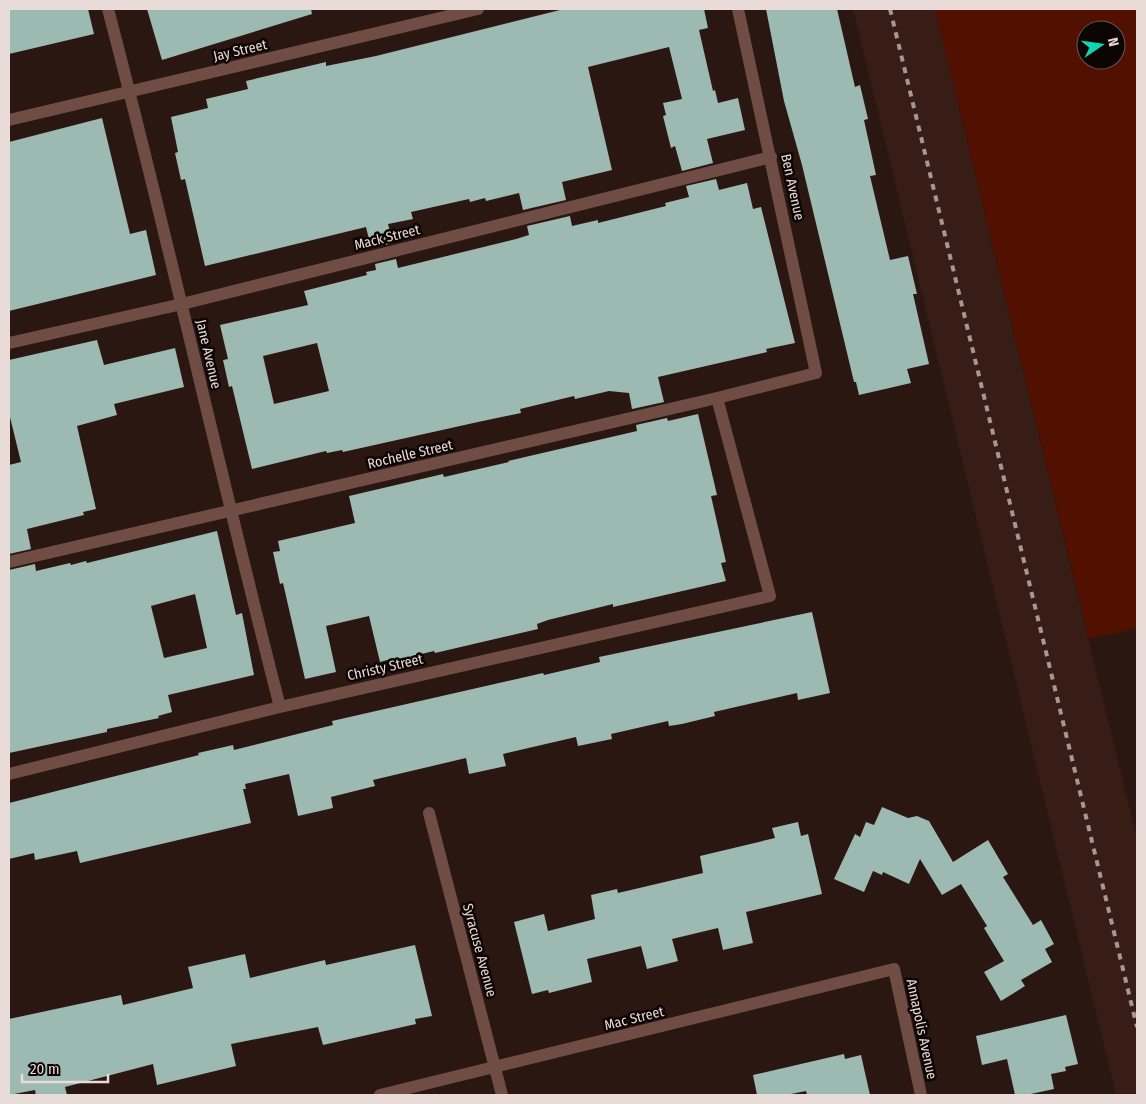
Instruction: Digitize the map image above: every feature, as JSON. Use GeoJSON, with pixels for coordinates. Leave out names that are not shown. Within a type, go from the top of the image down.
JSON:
{"type":"FeatureCollection","features":[{"type":"Feature","properties":{"kind":"street","name":"Jane Avenue"},"geometry":{"type":"LineString","coordinates":[[108,9],[130,91],[230,511],[280,707]]}},
{"type":"Feature","properties":{"kind":"street","name":"Jay Street"},"geometry":{"type":"LineString","coordinates":[[9,120],[478,9]]}},
{"type":"Feature","properties":{"kind":"street","name":"Ben Avenue"},"geometry":{"type":"LineString","coordinates":[[738,9],[816,373]]}},
{"type":"Feature","properties":{"kind":"street","name":"Mack Street"},"geometry":{"type":"LineString","coordinates":[[9,343],[182,304],[771,157]]}},
{"type":"Feature","properties":{"kind":"street","name":"Rochelle Street"},"geometry":{"type":"LineString","coordinates":[[9,562],[717,398],[816,373]]}},
{"type":"Feature","properties":{"kind":"street","name":"Christy Street"},"geometry":{"type":"LineString","coordinates":[[9,774],[280,707],[770,596],[717,398]]}},
{"type":"Feature","properties":{"kind":"street","name":"Syracuse Avenue"},"geometry":{"type":"LineString","coordinates":[[428,813],[502,1095]]}},
{"type":"Feature","properties":{"kind":"street","name":"Mac Street"},"geometry":{"type":"LineString","coordinates":[[380,1095],[894,969]]}},
{"type":"Feature","properties":{"kind":"street","name":"Annapolis Avenue"},"geometry":{"type":"LineString","coordinates":[[894,969],[921,1095]]}},
{"type":"Feature","properties":{"kind":"shaded area"},"geometry":{"type":"Polygon","coordinates":[[[853,9],[935,9],[1137,839],[1137,1095],[1116,1095],[853,9]]]}},
{"type":"Feature","properties":{"kind":"shaded area"},"geometry":{"type":"Polygon","coordinates":[[[935,9],[1137,9],[1137,628],[1089,639],[935,9]]]}},
{"type":"Feature","properties":{"kind":"building"},"geometry":{"type":"Polygon","coordinates":[[[9,9],[88,9],[94,34],[9,54],[9,9]]]}},
{"type":"Feature","properties":{"kind":"building"},"geometry":{"type":"Polygon","coordinates":[[[147,9],[311,9],[312,14],[162,60],[147,9]]]}},
{"type":"Feature","properties":{"kind":"building"},"geometry":{"type":"Polygon","coordinates":[[[564,9],[704,9],[708,28],[699,30],[713,91],[715,90],[718,103],[738,98],[745,130],[707,139],[713,163],[682,171],[675,146],[671,148],[663,116],[666,115],[663,103],[682,99],[669,47],[588,67],[612,170],[562,182],[566,200],[523,210],[519,193],[486,201],[485,198],[470,202],[469,199],[411,212],[413,219],[388,224],[393,243],[371,248],[366,227],[205,266],[185,179],[181,180],[175,153],[178,152],[171,117],[208,108],[206,99],[248,89],[246,81],[326,62],[326,66],[376,56],[564,9]]]}},
{"type":"Feature","properties":{"kind":"building"},"geometry":{"type":"Polygon","coordinates":[[[766,9],[837,9],[855,87],[860,85],[868,119],[864,120],[876,175],[870,176],[890,260],[908,256],[917,294],[913,294],[929,364],[907,369],[911,383],[859,395],[856,382],[854,382],[802,165],[784,101],[766,9]]]}},
{"type":"Feature","properties":{"kind":"building"},"geometry":{"type":"Polygon","coordinates":[[[102,118],[130,234],[146,230],[156,275],[9,311],[9,142],[102,118]]]}},
{"type":"Feature","properties":{"kind":"building"},"geometry":{"type":"Polygon","coordinates":[[[716,179],[719,190],[747,183],[753,209],[761,207],[795,343],[766,349],[767,352],[658,377],[664,402],[632,409],[629,393],[609,391],[575,399],[574,396],[520,409],[521,413],[343,452],[342,450],[327,453],[326,451],[252,469],[232,386],[229,387],[223,360],[228,359],[220,325],[308,305],[304,291],[367,275],[366,272],[376,270],[375,264],[396,259],[398,268],[516,239],[529,235],[527,226],[570,216],[572,226],[598,220],[598,223],[666,206],[665,203],[689,197],[686,186],[716,179]],[[317,343],[263,356],[274,404],[329,391],[317,343]]]}},
{"type":"Feature","properties":{"kind":"building"},"geometry":{"type":"Polygon","coordinates":[[[97,340],[104,365],[175,348],[184,387],[114,404],[117,415],[77,426],[96,509],[83,512],[84,515],[27,529],[31,549],[9,554],[9,465],[21,462],[9,413],[9,360],[97,340]]]}},
{"type":"Feature","properties":{"kind":"building"},"geometry":{"type":"Polygon","coordinates":[[[698,414],[717,495],[711,496],[726,562],[721,563],[726,581],[613,607],[613,604],[548,620],[537,624],[538,629],[392,661],[391,659],[380,662],[369,616],[326,626],[336,672],[305,679],[283,583],[280,584],[273,552],[280,551],[278,541],[355,523],[349,496],[443,474],[444,477],[509,462],[637,431],[636,425],[667,418],[668,421],[698,414]]]}},
{"type":"Feature","properties":{"kind":"building"},"geometry":{"type":"Polygon","coordinates":[[[217,531],[236,615],[242,613],[254,675],[168,695],[172,712],[158,716],[159,718],[107,729],[107,732],[9,753],[9,570],[35,564],[36,571],[70,563],[71,565],[86,561],[87,563],[217,531]],[[195,594],[151,606],[164,658],[207,648],[195,594]]]}},
{"type":"Feature","properties":{"kind":"building"},"geometry":{"type":"Polygon","coordinates":[[[812,612],[830,693],[798,700],[797,693],[714,712],[715,716],[682,724],[669,726],[668,721],[611,734],[612,739],[578,746],[576,737],[503,754],[506,766],[469,774],[466,758],[373,780],[375,786],[331,797],[333,808],[298,816],[289,774],[245,784],[246,789],[243,789],[251,823],[80,863],[77,851],[35,860],[34,853],[9,859],[9,803],[199,755],[198,753],[233,745],[234,750],[333,725],[332,721],[543,673],[544,675],[600,662],[599,657],[812,612]]]}},
{"type":"Feature","properties":{"kind":"building"},"geometry":{"type":"Polygon","coordinates":[[[882,807],[908,818],[917,816],[929,821],[953,862],[988,840],[1008,874],[1003,877],[1033,925],[1041,920],[1054,944],[1045,949],[1052,962],[1021,980],[1025,986],[1001,1001],[984,972],[1004,961],[984,928],[987,926],[961,884],[942,895],[920,859],[909,884],[883,872],[882,875],[873,871],[864,892],[834,879],[855,834],[860,837],[866,822],[874,825],[882,807]]]}},
{"type":"Feature","properties":{"kind":"building"},"geometry":{"type":"Polygon","coordinates":[[[798,822],[801,836],[808,834],[822,894],[746,912],[753,943],[723,950],[718,928],[672,939],[678,961],[647,969],[641,946],[587,959],[592,982],[549,993],[548,990],[532,994],[514,922],[544,914],[548,931],[595,919],[591,895],[617,889],[618,893],[703,873],[700,856],[775,838],[772,828],[798,822]]]}},
{"type":"Feature","properties":{"kind":"building"},"geometry":{"type":"Polygon","coordinates":[[[415,945],[432,1016],[415,1019],[416,1024],[323,1045],[318,1027],[231,1044],[236,1066],[157,1085],[153,1064],[65,1087],[67,1095],[36,1095],[35,1090],[9,1095],[9,1019],[121,995],[123,1005],[193,988],[188,967],[245,954],[250,978],[325,960],[326,965],[415,945]]]}},
{"type":"Feature","properties":{"kind":"building"},"geometry":{"type":"Polygon","coordinates":[[[1066,1015],[1078,1064],[1065,1067],[1066,1071],[1051,1074],[1054,1089],[1026,1095],[1015,1095],[1007,1059],[982,1065],[976,1036],[1066,1015]]]}},
{"type":"Feature","properties":{"kind":"building"},"geometry":{"type":"Polygon","coordinates":[[[844,1054],[845,1059],[861,1055],[870,1095],[807,1095],[806,1091],[786,1095],[757,1095],[753,1075],[844,1054]]]}},
{"type":"Feature","properties":{"kind":"railway"},"geometry":{"type":"LineString","coordinates":[[890,9],[1137,1027]]}}]}
